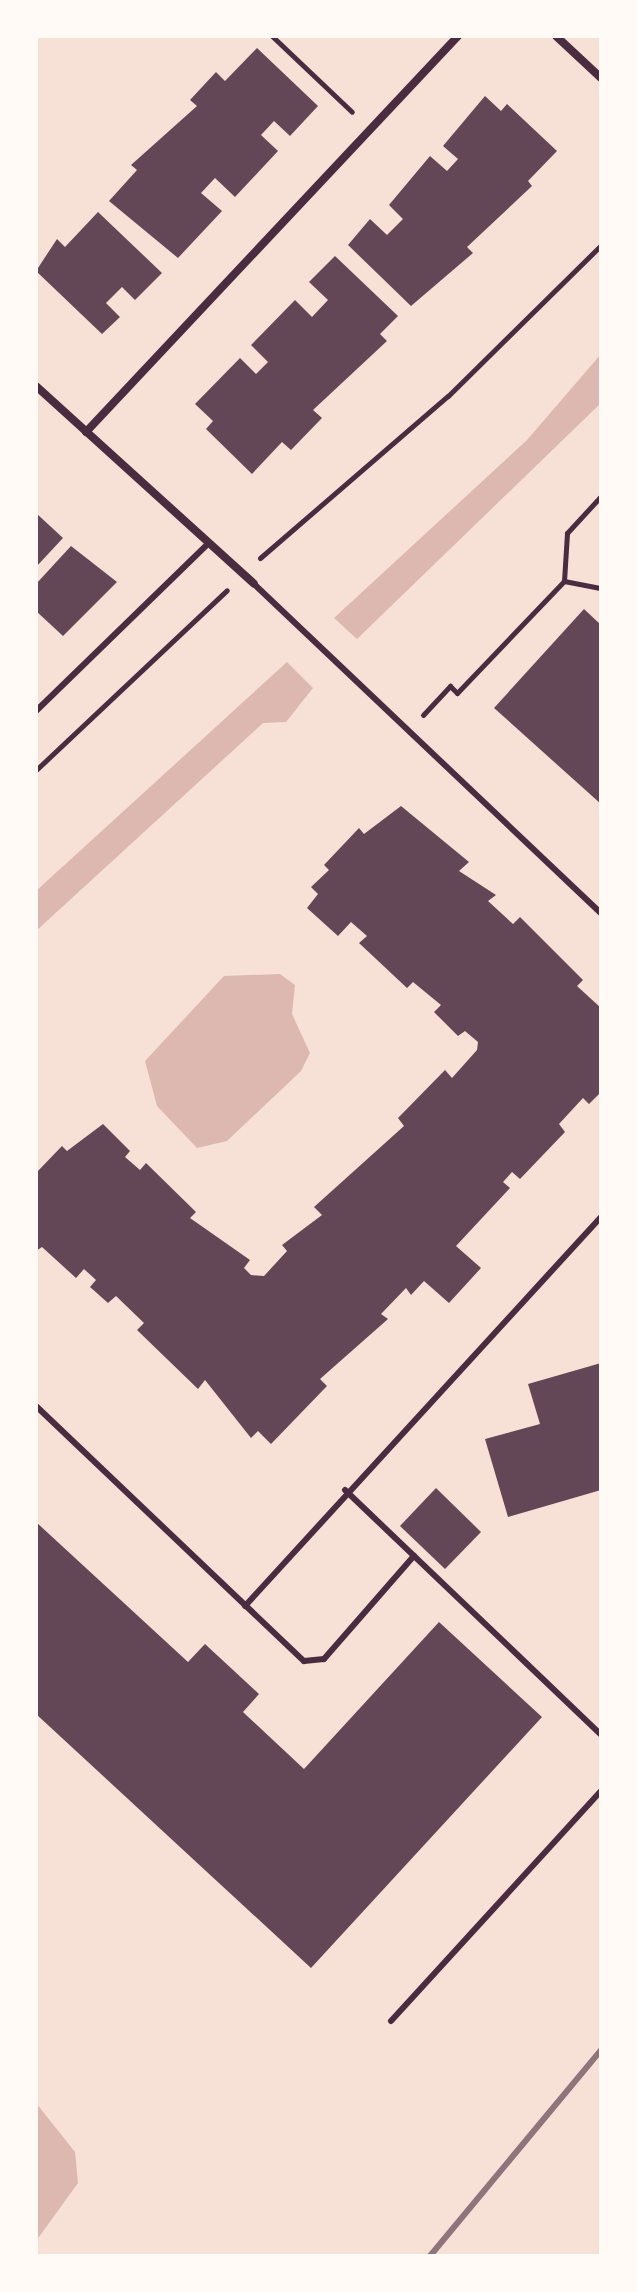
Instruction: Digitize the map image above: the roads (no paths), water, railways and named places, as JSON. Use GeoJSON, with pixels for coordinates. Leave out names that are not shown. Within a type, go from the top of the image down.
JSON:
{"type":"FeatureCollection","features":[{"type":"Feature","properties":{"kind":"street"},"geometry":{"type":"LineString","coordinates":[[86,432],[458,36]]}},
{"type":"Feature","properties":{"kind":"street"},"geometry":{"type":"LineString","coordinates":[[556,36],[601,78]]}},
{"type":"Feature","properties":{"kind":"street"},"geometry":{"type":"LineString","coordinates":[[36,386],[254,584]]}},
{"type":"Feature","properties":{"kind":"lane"},"geometry":{"type":"LineString","coordinates":[[36,711],[209,543]]}},
{"type":"Feature","properties":{"kind":"lane"},"geometry":{"type":"LineString","coordinates":[[254,584],[410,728],[601,913]]}},
{"type":"Feature","properties":{"kind":"lane"},"geometry":{"type":"LineString","coordinates":[[245,1606],[345,1490],[601,1217]]}},
{"type":"Feature","properties":{"kind":"lane"},"geometry":{"type":"LineString","coordinates":[[36,1406],[304,1661],[324,1659],[414,1556]]}},
{"type":"Feature","properties":{"kind":"lane"},"geometry":{"type":"LineString","coordinates":[[345,1490],[601,1735]]}},
{"type":"Feature","properties":{"kind":"lane"},"geometry":{"type":"LineString","coordinates":[[391,2021],[601,1791]]}},
{"type":"Feature","properties":{"kind":"railway"},"geometry":{"type":"LineString","coordinates":[[430,2256],[601,2050]]}}]}
